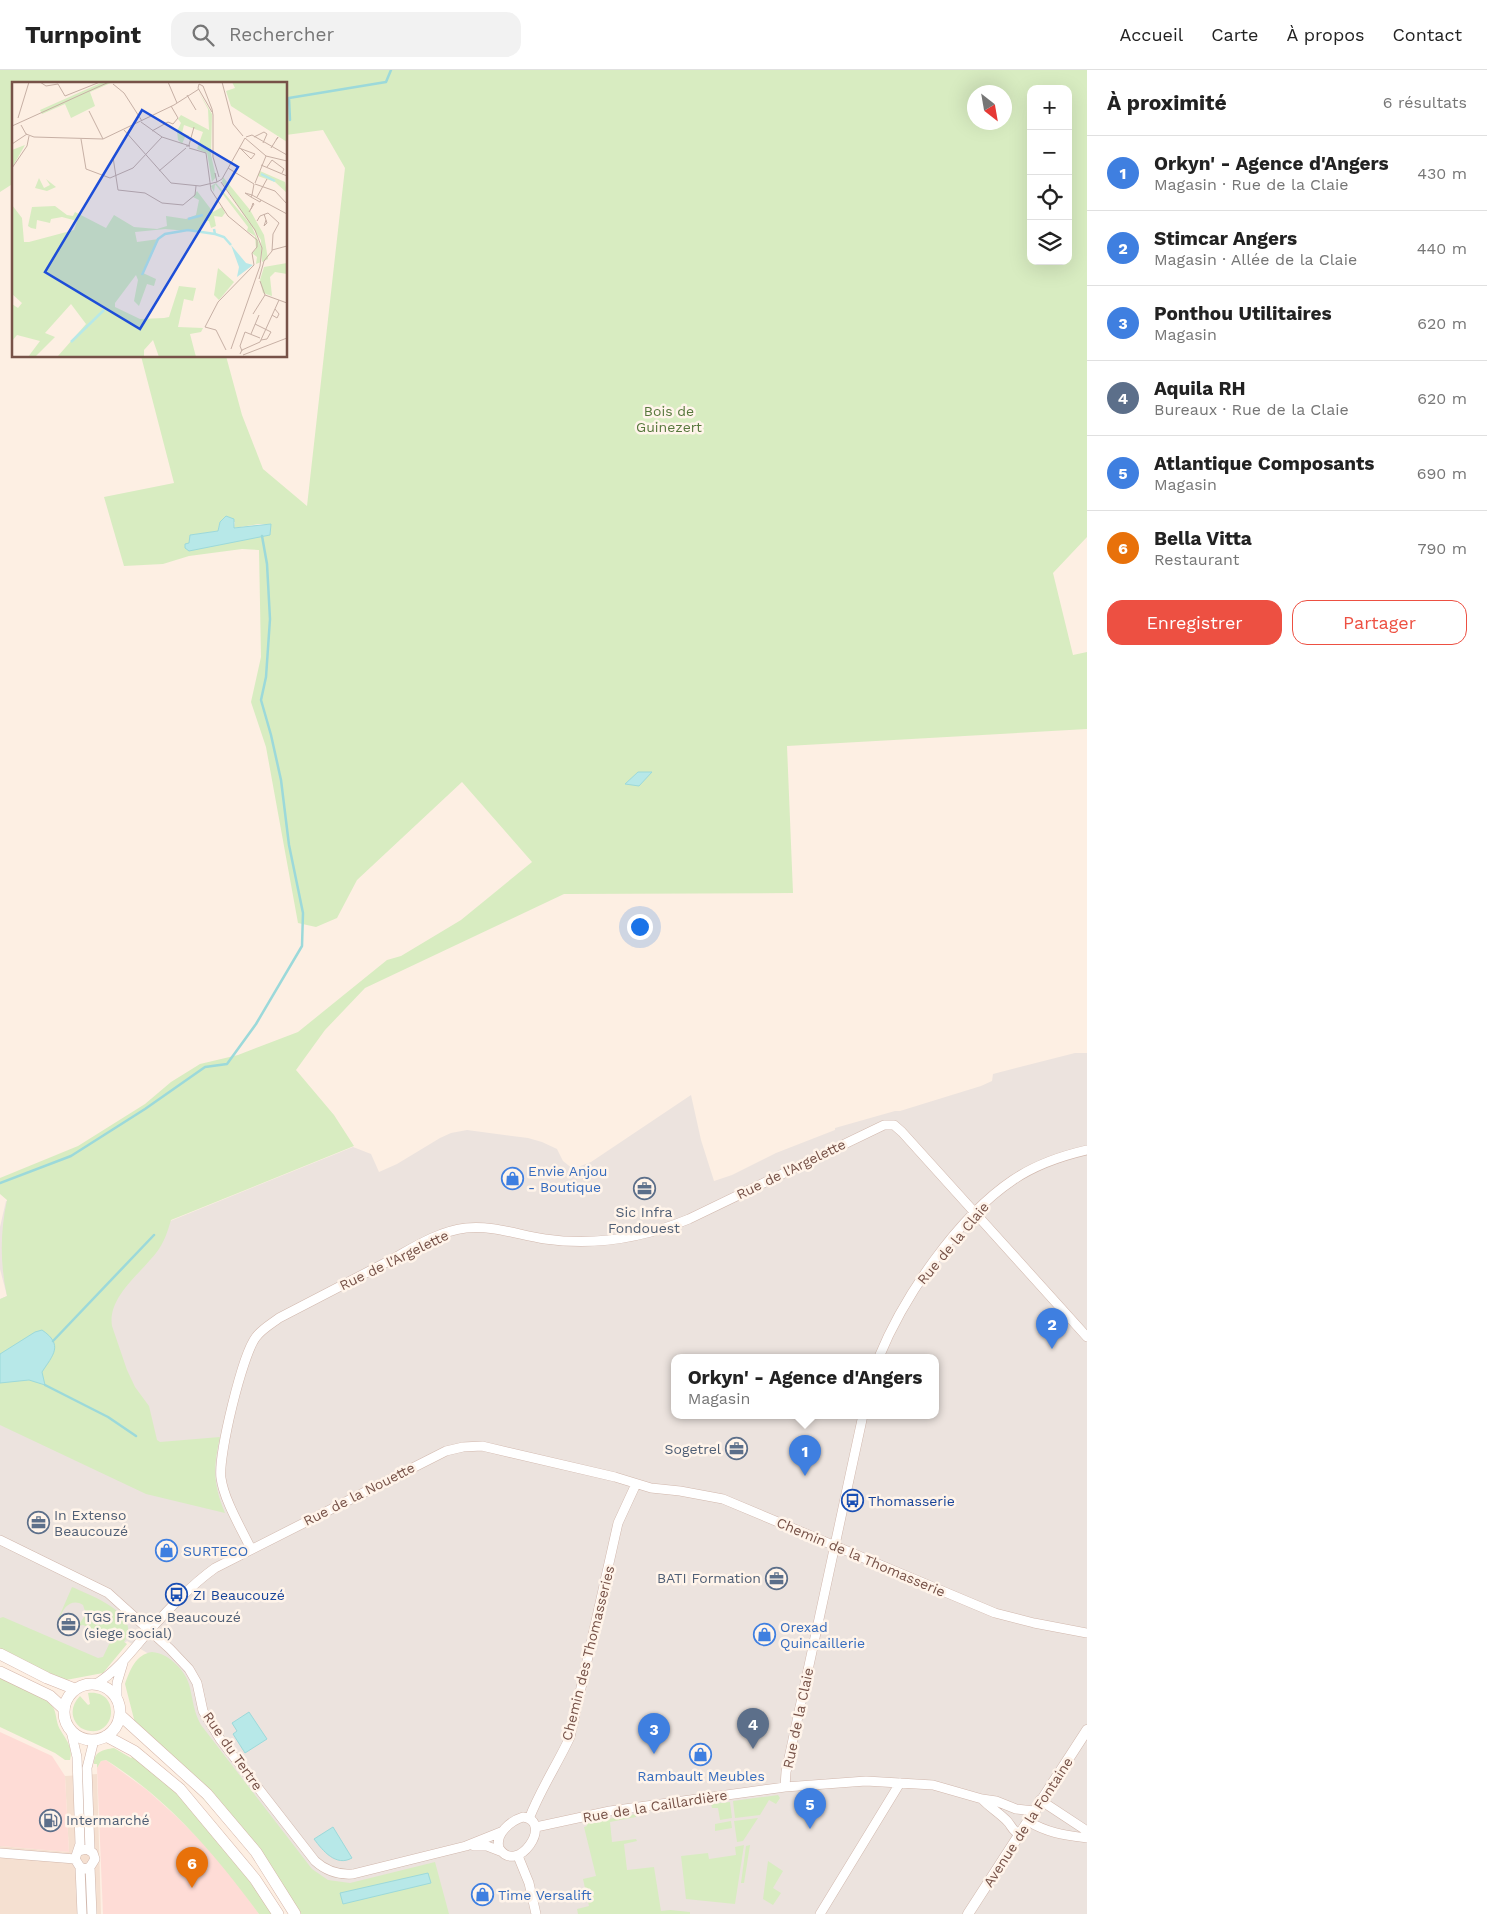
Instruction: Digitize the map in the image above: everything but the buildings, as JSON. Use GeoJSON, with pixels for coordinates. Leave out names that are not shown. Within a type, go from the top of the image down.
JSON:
{"type":"FeatureCollection","features":[{"type":"Feature","properties":{"kind":"main road"},"geometry":{"type":"LineString","coordinates":[[0,1654],[47,1678],[75,1689]]}},
{"type":"Feature","properties":{"kind":"main road"},"geometry":{"type":"LineString","coordinates":[[0,1672],[50,1696],[64,1709]]}},
{"type":"Feature","properties":{"kind":"main road"},"geometry":{"type":"LineString","coordinates":[[87,1684],[96,1684],[109,1690],[117,1698],[120,1715],[116,1727],[106,1736],[94,1740],[82,1738],[71,1731],[65,1721],[64,1709],[68,1698],[75,1689],[87,1684]]}},
{"type":"Feature","properties":{"kind":"main road"},"geometry":{"type":"LineString","coordinates":[[120,1715],[207,1794],[256,1852],[295,1914]]}},
{"type":"Feature","properties":{"kind":"main road"},"geometry":{"type":"LineString","coordinates":[[106,1736],[134,1751],[180,1789],[255,1879],[278,1914]]}},
{"type":"Feature","properties":{"kind":"street","name":"Rue de l'Argelette"},"geometry":{"type":"LineString","coordinates":[[251,1549],[225,1492],[220,1467],[224,1442],[244,1366],[256,1338],[267,1326],[279,1318],[429,1240],[449,1232],[467,1228],[486,1228],[546,1239],[576,1242],[602,1241],[644,1234],[689,1219],[884,1124],[894,1125],[975,1211],[1087,1337]]}},
{"type":"Feature","properties":{"kind":"street","name":"Rue de la Claie"},"geometry":{"type":"LineString","coordinates":[[880,1354],[910,1296],[975,1211],[1013,1180],[1031,1169],[1066,1155],[1087,1150]]}},
{"type":"Feature","properties":{"kind":"street","name":"Rue de la Claie"},"geometry":{"type":"LineString","coordinates":[[785,1787],[786,1772],[862,1419]]}},
{"type":"Feature","properties":{"kind":"street","name":"Rue de la Nouette"},"geometry":{"type":"LineString","coordinates":[[96,1684],[111,1674],[150,1630],[202,1577],[251,1549],[446,1450],[482,1446],[615,1477],[636,1484]]}},
{"type":"Feature","properties":{"kind":"street","name":"Chemin de la Thomasserie"},"geometry":{"type":"LineString","coordinates":[[636,1484],[723,1499],[996,1613],[1034,1623],[1087,1633]]}},
{"type":"Feature","properties":{"kind":"street","name":"Chemin des Thomasseries"},"geometry":{"type":"LineString","coordinates":[[529,1818],[570,1737],[618,1523],[636,1484]]}},
{"type":"Feature","properties":{"kind":"street","name":"Rue du Tertre"},"geometry":{"type":"LineString","coordinates":[[0,1540],[108,1593],[170,1649],[189,1669],[197,1683],[203,1711],[210,1724],[320,1865],[336,1873],[353,1874],[466,1846],[501,1832]]}},
{"type":"Feature","properties":{"kind":"street","name":"Rue de la Nouette"},"geometry":{"type":"LineString","coordinates":[[117,1698],[118,1683],[124,1660]]}},
{"type":"Feature","properties":{"kind":"street","name":"Avenue de la Fontaine"},"geometry":{"type":"LineString","coordinates":[[968,1914],[1087,1730]]}},
{"type":"Feature","properties":{"kind":"street"},"geometry":{"type":"LineString","coordinates":[[71,1731],[77,1757],[80,1844],[78,1859],[82,1914]]}},
{"type":"Feature","properties":{"kind":"street"},"geometry":{"type":"LineString","coordinates":[[92,1914],[90,1867],[95,1859],[90,1850],[87,1768],[94,1740]]}},
{"type":"Feature","properties":{"kind":"street","name":"Rue de la Caillardière"},"geometry":{"type":"LineString","coordinates":[[536,1827],[610,1811],[785,1787],[866,1781],[933,1785],[982,1799],[996,1801],[1016,1809],[1034,1811]]}},
{"type":"Feature","properties":{"kind":"street"},"geometry":{"type":"LineString","coordinates":[[820,1914],[900,1783]]}},
{"type":"Feature","properties":{"kind":"street","name":"Rue de la Caillardière"},"geometry":{"type":"LineString","coordinates":[[982,1799],[1019,1834]]}},
{"type":"Feature","properties":{"kind":"street"},"geometry":{"type":"LineString","coordinates":[[1040,1800],[1087,1831]]}},
{"type":"Feature","properties":{"kind":"street"},"geometry":{"type":"LineString","coordinates":[[529,1818],[536,1827],[535,1836],[524,1852],[518,1856],[510,1857],[500,1851],[497,1842],[501,1832],[518,1819],[529,1818]]}},
{"type":"Feature","properties":{"kind":"street"},"geometry":{"type":"LineString","coordinates":[[1028,1820],[1040,1828],[1060,1835],[1087,1838]]}},
{"type":"Feature","properties":{"kind":"street","name":"Rue du Tertre"},"geometry":{"type":"LineString","coordinates":[[466,1846],[487,1846],[500,1851]]}},
{"type":"Feature","properties":{"kind":"street"},"geometry":{"type":"LineString","coordinates":[[78,1859],[84,1849],[90,1850]]}},
{"type":"Feature","properties":{"kind":"street"},"geometry":{"type":"LineString","coordinates":[[0,1853],[78,1859]]}},
{"type":"Feature","properties":{"kind":"street"},"geometry":{"type":"LineString","coordinates":[[518,1856],[529,1883],[536,1914]]}},
{"type":"Feature","properties":{"kind":"street"},"geometry":{"type":"LineString","coordinates":[[78,1859],[85,1869],[90,1867]]}},
{"type":"Feature","properties":{"kind":"shaded area"},"geometry":{"type":"Polygon","coordinates":[[[1075,1053],[1087,1053],[1087,1914],[324,1914],[196,1725],[181,1673],[127,1641],[103,1663],[0,1631],[0,1299],[7,1296],[0,1269],[0,1227],[6,1201],[158,1226],[353,1147],[371,1154],[379,1172],[397,1164],[440,1138],[451,1133],[467,1130],[528,1138],[542,1142],[557,1149],[563,1161],[573,1169],[591,1162],[691,1095],[701,1140],[714,1181],[732,1175],[776,1153],[835,1130],[835,1128],[900,1111],[992,1081],[993,1074],[1075,1053]]]}},
{"type":"Feature","properties":{"kind":"shaded area"},"geometry":{"type":"Polygon","coordinates":[[[0,1732],[52,1756],[65,1776],[69,1852],[0,1846],[0,1732]]]}},
{"type":"Feature","properties":{"kind":"shaded area"},"geometry":{"type":"Polygon","coordinates":[[[106,1760],[147,1790],[206,1846],[233,1878],[259,1914],[103,1914],[97,1768],[101,1761],[106,1760]]]}},
{"type":"Feature","properties":{"kind":"shaded area"},"geometry":{"type":"Polygon","coordinates":[[[97,1774],[101,1914],[0,1914],[0,1846],[69,1852],[65,1776],[97,1774]]]}},
{"type":"Feature","properties":{"kind":"green space","name":"Bois de Guinezert"},"geometry":{"type":"Polygon","coordinates":[[[0,70],[1087,70],[1087,537],[1053,573],[1073,655],[1087,652],[1087,729],[787,746],[793,893],[564,894],[365,988],[325,1030],[296,1070],[334,1115],[354,1146],[171,1220],[165,1239],[159,1249],[120,1295],[112,1315],[112,1326],[127,1370],[135,1387],[149,1406],[157,1440],[160,1442],[220,1437],[215,1476],[218,1493],[225,1513],[146,1494],[0,1425],[0,1299],[7,1296],[2,1248],[7,1200],[0,1194],[0,1178],[78,1146],[145,1104],[171,1082],[200,1064],[238,1055],[298,1032],[387,960],[401,956],[461,920],[532,862],[462,782],[357,880],[337,918],[316,927],[298,923],[266,747],[251,702],[261,657],[259,550],[242,549],[189,556],[163,564],[124,566],[104,497],[174,483],[142,358],[227,358],[242,415],[263,469],[307,506],[345,168],[323,130],[288,135],[288,82],[12,82],[12,184],[0,192],[0,70]],[[220,522],[218,531],[190,535],[189,543],[185,548],[270,535],[271,524],[234,528],[235,522],[220,522]]]}},
{"type":"Feature","properties":{"kind":"green space"},"geometry":{"type":"Polygon","coordinates":[[[72,1587],[112,1607],[127,1623],[128,1632],[124,1642],[127,1644],[103,1673],[66,1680],[50,1673],[48,1675],[0,1652],[0,1618],[3,1617],[98,1658],[103,1657],[112,1638],[83,1625],[78,1626],[86,1614],[83,1605],[72,1603],[68,1605],[59,1617],[72,1587]]]}},
{"type":"Feature","properties":{"kind":"green space"},"geometry":{"type":"Polygon","coordinates":[[[152,1652],[165,1656],[181,1670],[188,1682],[195,1711],[201,1725],[312,1869],[328,1880],[350,1883],[435,1862],[449,1914],[297,1914],[279,1883],[135,1723],[125,1684],[138,1659],[146,1653],[152,1652]]]}},
{"type":"Feature","properties":{"kind":"green space"},"geometry":{"type":"Polygon","coordinates":[[[0,1676],[38,1695],[50,1704],[54,1709],[59,1728],[69,1745],[71,1752],[70,1760],[65,1760],[55,1753],[0,1727],[0,1676]]]}},
{"type":"Feature","properties":{"kind":"green space"},"geometry":{"type":"Polygon","coordinates":[[[88,1693],[99,1694],[107,1699],[111,1707],[108,1723],[101,1729],[93,1731],[81,1728],[73,1717],[74,1704],[80,1696],[88,1705],[90,1704],[88,1693]]]}},
{"type":"Feature","properties":{"kind":"green space"},"geometry":{"type":"Polygon","coordinates":[[[114,1748],[131,1758],[135,1755],[176,1792],[208,1826],[274,1914],[259,1914],[208,1850],[150,1792],[106,1760],[101,1761],[97,1768],[94,1760],[97,1754],[114,1748]]]}},
{"type":"Feature","properties":{"kind":"green space"},"geometry":{"type":"Polygon","coordinates":[[[778,1795],[780,1798],[776,1804],[769,1800],[760,1815],[735,1818],[733,1801],[778,1795]]]}},
{"type":"Feature","properties":{"kind":"green space"},"geometry":{"type":"Polygon","coordinates":[[[730,1802],[732,1818],[720,1820],[718,1808],[712,1808],[711,1804],[730,1802]]]}},
{"type":"Feature","properties":{"kind":"green space"},"geometry":{"type":"Polygon","coordinates":[[[636,1814],[636,1817],[610,1822],[612,1842],[636,1839],[637,1841],[624,1844],[627,1870],[654,1867],[661,1911],[690,1912],[690,1914],[578,1914],[577,1909],[589,1906],[583,1879],[596,1876],[584,1827],[587,1826],[586,1823],[636,1814]]]}},
{"type":"Feature","properties":{"kind":"green space"},"geometry":{"type":"Polygon","coordinates":[[[758,1818],[743,1841],[737,1842],[734,1821],[758,1818]]]}},
{"type":"Feature","properties":{"kind":"green space"},"geometry":{"type":"Polygon","coordinates":[[[731,1821],[732,1828],[715,1831],[715,1824],[731,1821]]]}},
{"type":"Feature","properties":{"kind":"green space"},"geometry":{"type":"Polygon","coordinates":[[[744,1845],[735,1904],[686,1899],[681,1856],[708,1853],[709,1859],[736,1855],[735,1847],[744,1845]]]}},
{"type":"Feature","properties":{"kind":"green space"},"geometry":{"type":"Polygon","coordinates":[[[750,1845],[744,1883],[741,1883],[746,1846],[750,1845]]]}},
{"type":"Feature","properties":{"kind":"green space"},"geometry":{"type":"Polygon","coordinates":[[[768,1861],[783,1871],[773,1888],[781,1893],[773,1905],[763,1899],[768,1861]]]}},
{"type":"Feature","properties":{"kind":"water"},"geometry":{"type":"Polygon","coordinates":[[[226,516],[234,519],[234,528],[271,524],[270,535],[189,551],[185,548],[185,544],[189,543],[190,535],[218,531],[220,522],[226,516]]]}},
{"type":"Feature","properties":{"kind":"water"},"geometry":{"type":"Polygon","coordinates":[[[638,772],[652,772],[639,786],[625,784],[638,772]]]}},
{"type":"Feature","properties":{"kind":"water"},"geometry":{"type":"Polygon","coordinates":[[[42,1330],[49,1335],[55,1345],[53,1355],[42,1372],[45,1385],[29,1380],[0,1383],[0,1354],[35,1332],[42,1330]]]}},
{"type":"Feature","properties":{"kind":"water"},"geometry":{"type":"Polygon","coordinates":[[[249,1712],[267,1739],[245,1753],[233,1734],[237,1731],[232,1723],[249,1712]]]}},
{"type":"Feature","properties":{"kind":"water"},"geometry":{"type":"Polygon","coordinates":[[[333,1827],[352,1858],[341,1861],[335,1859],[326,1853],[314,1839],[333,1827]]]}},
{"type":"Feature","properties":{"kind":"water"},"geometry":{"type":"Polygon","coordinates":[[[428,1873],[431,1883],[343,1904],[340,1893],[428,1873]]]}},
{"type":"Feature","properties":{"kind":"waterway"},"geometry":{"type":"LineString","coordinates":[[290,120],[289,98],[386,82],[391,70]]}},
{"type":"Feature","properties":{"kind":"waterway"},"geometry":{"type":"LineString","coordinates":[[0,1183],[71,1156],[145,1109],[205,1067],[227,1064],[256,1024],[302,946],[303,913],[289,845],[281,780],[261,700],[266,677],[270,619],[267,564],[262,536]]}},
{"type":"Feature","properties":{"kind":"waterway"},"geometry":{"type":"LineString","coordinates":[[53,1341],[154,1235]]}},
{"type":"Feature","properties":{"kind":"waterway"},"geometry":{"type":"LineString","coordinates":[[45,1385],[108,1417],[136,1436]]}},
{"type":"Feature","properties":{"kind":"place","name":"Envie Anjou - Boutique"},"geometry":{"type":"Point","coordinates":[512,1179]}},
{"type":"Feature","properties":{"kind":"place","name":"Sic Infra Fondouest"},"geometry":{"type":"Point","coordinates":[644,1189]}},
{"type":"Feature","properties":{"kind":"place","name":"Stimcar Angers"},"geometry":{"type":"Point","coordinates":[1052,1349]}},
{"type":"Feature","properties":{"kind":"place","name":"Sogetrel"},"geometry":{"type":"Point","coordinates":[737,1449]}},
{"type":"Feature","properties":{"kind":"place","name":"Orkyn' - Agence d'Angers"},"geometry":{"type":"Point","coordinates":[805,1476]}},
{"type":"Feature","properties":{"kind":"place","name":"Thomasserie"},"geometry":{"type":"Point","coordinates":[852,1501]}},
{"type":"Feature","properties":{"kind":"place","name":"In Extenso Beaucouzé"},"geometry":{"type":"Point","coordinates":[38,1523]}},
{"type":"Feature","properties":{"kind":"place","name":"SURTECO"},"geometry":{"type":"Point","coordinates":[167,1551]}},
{"type":"Feature","properties":{"kind":"place","name":"BATI Formation"},"geometry":{"type":"Point","coordinates":[777,1578]}},
{"type":"Feature","properties":{"kind":"place","name":"ZI Beaucouzé"},"geometry":{"type":"Point","coordinates":[177,1595]}},
{"type":"Feature","properties":{"kind":"place","name":"TGS France Beaucouzé (siege social)"},"geometry":{"type":"Point","coordinates":[68,1625]}},
{"type":"Feature","properties":{"kind":"place","name":"Orexad Quincaillerie"},"geometry":{"type":"Point","coordinates":[764,1635]}},
{"type":"Feature","properties":{"kind":"place","name":"Aquila RH"},"geometry":{"type":"Point","coordinates":[753,1749]}},
{"type":"Feature","properties":{"kind":"place","name":"Ponthou Utilitaires"},"geometry":{"type":"Point","coordinates":[654,1754]}},
{"type":"Feature","properties":{"kind":"place","name":"Rambault Meubles"},"geometry":{"type":"Point","coordinates":[701,1754]}},
{"type":"Feature","properties":{"kind":"place","name":"Intermarché"},"geometry":{"type":"Point","coordinates":[50,1820]}},
{"type":"Feature","properties":{"kind":"place","name":"Atlantique Composants"},"geometry":{"type":"Point","coordinates":[810,1829]}},
{"type":"Feature","properties":{"kind":"place","name":"Bella Vitta"},"geometry":{"type":"Point","coordinates":[192,1888]}},
{"type":"Feature","properties":{"kind":"place","name":"Time Versalift"},"geometry":{"type":"Point","coordinates":[482,1895]}}]}
